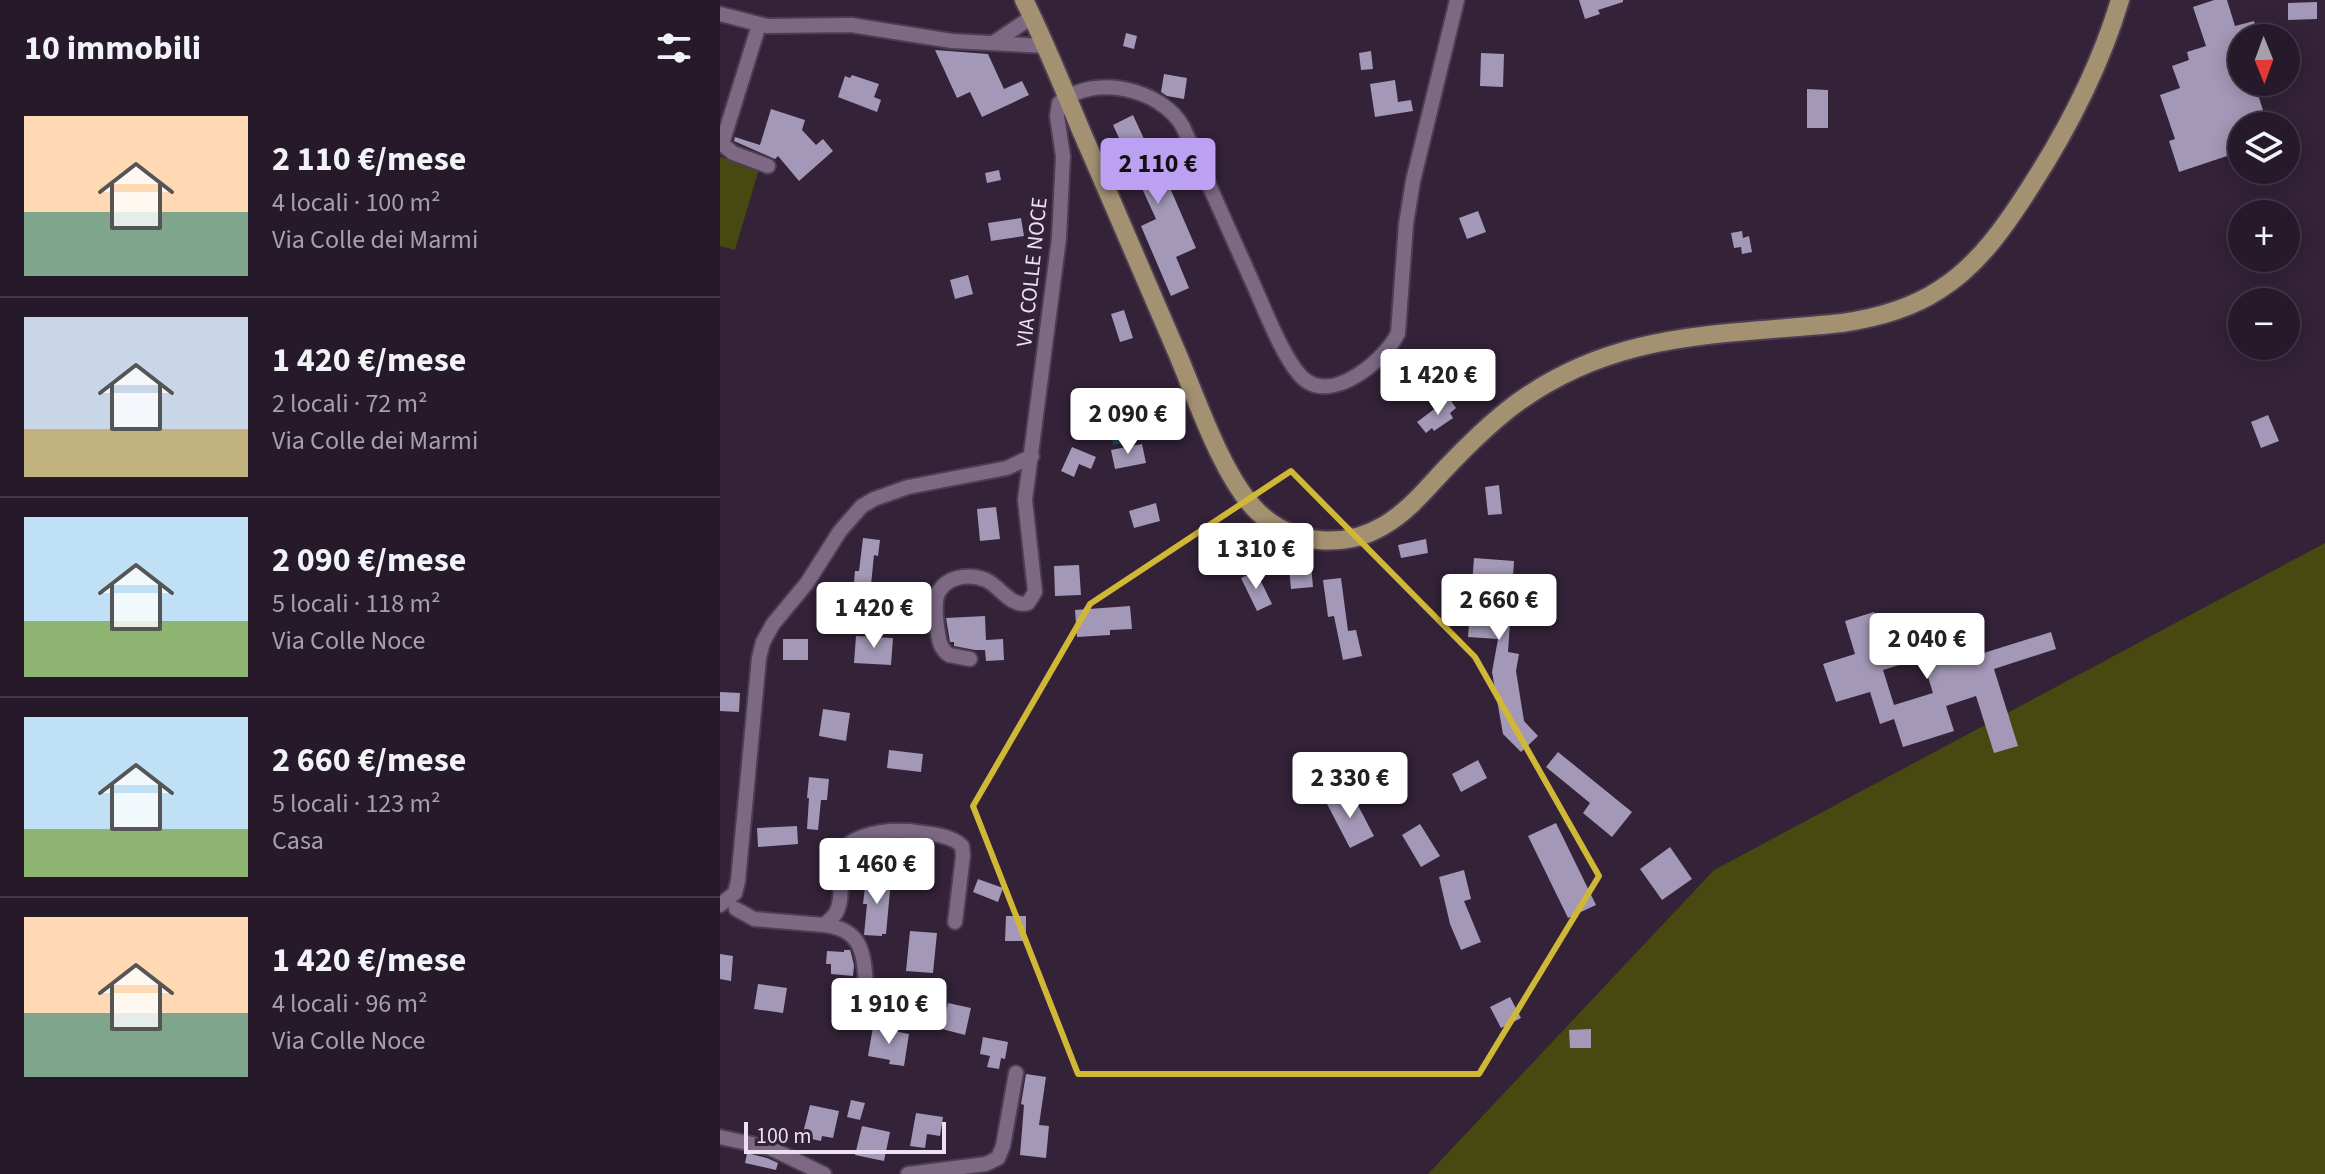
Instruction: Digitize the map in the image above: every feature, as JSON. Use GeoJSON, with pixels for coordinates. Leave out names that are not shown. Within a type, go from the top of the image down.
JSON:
{"type":"FeatureCollection","features":[{"type":"Feature","properties":{"kind":"main road"},"geometry":{"type":"LineString","coordinates":[[1028,8],[1235,482],[1260,514],[1278,527],[1307,538],[1337,540],[1363,535],[1389,523],[1511,408],[1550,382],[1596,360],[1632,347],[1681,338],[1861,320],[1902,309],[1940,290],[1966,269],[1991,242],[2014,213],[2042,168],[2091,80],[2120,0]]}},
{"type":"Feature","properties":{"kind":"street"},"geometry":{"type":"LineString","coordinates":[[1067,97],[1093,88],[1120,89],[1155,99],[1174,112],[1287,354],[1305,380],[1316,385],[1335,384],[1360,374],[1374,364],[1398,333],[1406,224],[1413,181],[1457,0]]}},
{"type":"Feature","properties":{"kind":"street"},"geometry":{"type":"LineString","coordinates":[[993,43],[1028,8]]}},
{"type":"Feature","properties":{"kind":"street"},"geometry":{"type":"LineString","coordinates":[[720,14],[759,25],[851,25],[932,38],[1045,46]]}},
{"type":"Feature","properties":{"kind":"street"},"geometry":{"type":"LineString","coordinates":[[759,25],[722,144],[733,153],[768,166]]}},
{"type":"Feature","properties":{"kind":"street","name":"VIA COLLE NOCE"},"geometry":{"type":"LineString","coordinates":[[970,659],[954,658],[942,648],[936,614],[937,596],[941,589],[949,581],[968,577],[990,582],[1017,604],[1024,605],[1035,592],[1025,500],[1059,238],[1063,156],[1057,111],[1059,103],[1067,97]]}},
{"type":"Feature","properties":{"kind":"street"},"geometry":{"type":"LineString","coordinates":[[736,909],[735,893],[759,658],[773,624],[807,583],[848,520],[866,503],[925,483],[1007,468],[1032,456]]}},
{"type":"Feature","properties":{"kind":"street"},"geometry":{"type":"LineString","coordinates":[[824,925],[838,907],[840,867],[846,847],[859,838],[893,831],[951,839],[962,846],[955,922]]}},
{"type":"Feature","properties":{"kind":"street"},"geometry":{"type":"LineString","coordinates":[[720,905],[735,893]]}},
{"type":"Feature","properties":{"kind":"street"},"geometry":{"type":"LineString","coordinates":[[720,905],[754,919],[824,925],[844,930],[856,938],[862,954],[867,995]]}},
{"type":"Feature","properties":{"kind":"street"},"geometry":{"type":"LineString","coordinates":[[908,1174],[995,1161],[1003,1146],[1016,1073]]}},
{"type":"Feature","properties":{"kind":"street"},"geometry":{"type":"LineString","coordinates":[[720,1137],[770,1148],[824,1174]]}},
{"type":"Feature","properties":{"kind":"highlighted area"},"geometry":{"type":"Polygon","coordinates":[[[1291,471],[1475,657],[1599,876],[1479,1074],[1078,1074],[973,806],[1090,604],[1291,471]]]}},
{"type":"Feature","properties":{"kind":"shaded area"},"geometry":{"type":"Polygon","coordinates":[[[720,157],[759,169],[735,250],[720,246],[720,157]]]}},
{"type":"Feature","properties":{"kind":"shaded area"},"geometry":{"type":"Polygon","coordinates":[[[2325,543],[2325,1174],[1428,1174],[1714,870],[2325,543]]]}},
{"type":"Feature","properties":{"kind":"water"},"geometry":{"type":"Polygon","coordinates":[[[1140,426],[1142,439],[1113,445],[1111,432],[1140,426]]]}},
{"type":"Feature","properties":{"kind":"building"},"geometry":{"type":"Polygon","coordinates":[[[1579,0],[1623,2],[1598,10],[1600,14],[1585,19],[1579,0]]]}},
{"type":"Feature","properties":{"kind":"building"},"geometry":{"type":"Polygon","coordinates":[[[2214,0],[2227,0],[2234,24],[2228,24],[2228,96],[2258,96],[2264,112],[2228,112],[2228,156],[2179,172],[2169,141],[2175,139],[2160,95],[2180,88],[2172,66],[2189,60],[2187,52],[2206,46],[2193,7],[2214,0]]]}},
{"type":"Feature","properties":{"kind":"building"},"geometry":{"type":"Polygon","coordinates":[[[2317,2],[2317,19],[2288,20],[2288,3],[2317,2]]]}},
{"type":"Feature","properties":{"kind":"building"},"geometry":{"type":"Polygon","coordinates":[[[1126,33],[1137,36],[1134,49],[1123,46],[1126,33]]]}},
{"type":"Feature","properties":{"kind":"building"},"geometry":{"type":"Polygon","coordinates":[[[935,50],[988,54],[1004,89],[1022,81],[1029,95],[982,117],[970,92],[957,98],[935,50]]]}},
{"type":"Feature","properties":{"kind":"building"},"geometry":{"type":"Polygon","coordinates":[[[1371,51],[1373,69],[1361,70],[1359,53],[1371,51]]]}},
{"type":"Feature","properties":{"kind":"building"},"geometry":{"type":"Polygon","coordinates":[[[1481,53],[1504,54],[1503,87],[1480,86],[1481,53]]]}},
{"type":"Feature","properties":{"kind":"building"},"geometry":{"type":"Polygon","coordinates":[[[1164,74],[1187,78],[1184,99],[1161,92],[1164,74]]]}},
{"type":"Feature","properties":{"kind":"building"},"geometry":{"type":"Polygon","coordinates":[[[852,75],[879,84],[874,97],[881,100],[877,112],[838,97],[845,76],[850,78],[852,75]]]}},
{"type":"Feature","properties":{"kind":"building"},"geometry":{"type":"Polygon","coordinates":[[[1395,80],[1398,102],[1411,100],[1413,111],[1375,117],[1370,84],[1395,80]]]}},
{"type":"Feature","properties":{"kind":"building"},"geometry":{"type":"Polygon","coordinates":[[[1807,89],[1828,90],[1828,128],[1807,128],[1807,89]]]}},
{"type":"Feature","properties":{"kind":"building"},"geometry":{"type":"Polygon","coordinates":[[[771,109],[805,120],[802,130],[816,145],[823,139],[833,151],[799,181],[778,156],[775,159],[734,141],[735,137],[760,145],[771,109]]]}},
{"type":"Feature","properties":{"kind":"building"},"geometry":{"type":"Polygon","coordinates":[[[1133,115],[1145,141],[1151,139],[1164,166],[1161,167],[1196,248],[1176,257],[1189,288],[1171,296],[1141,226],[1156,219],[1113,125],[1133,115]]]}},
{"type":"Feature","properties":{"kind":"building"},"geometry":{"type":"Polygon","coordinates":[[[999,170],[1001,180],[987,183],[985,173],[999,170]]]}},
{"type":"Feature","properties":{"kind":"building"},"geometry":{"type":"Polygon","coordinates":[[[1478,211],[1486,232],[1467,239],[1459,218],[1478,211]]]}},
{"type":"Feature","properties":{"kind":"building"},"geometry":{"type":"Polygon","coordinates":[[[1021,218],[1024,236],[991,241],[988,223],[1021,218]]]}},
{"type":"Feature","properties":{"kind":"building"},"geometry":{"type":"Polygon","coordinates":[[[1742,231],[1743,238],[1749,236],[1752,252],[1742,254],[1741,247],[1734,248],[1731,233],[1742,231]]]}},
{"type":"Feature","properties":{"kind":"building"},"geometry":{"type":"Polygon","coordinates":[[[968,275],[973,294],[955,299],[950,280],[968,275]]]}},
{"type":"Feature","properties":{"kind":"building"},"geometry":{"type":"Polygon","coordinates":[[[1124,310],[1133,338],[1120,342],[1111,314],[1124,310]]]}},
{"type":"Feature","properties":{"kind":"building"},"geometry":{"type":"Polygon","coordinates":[[[1449,398],[1456,408],[1450,413],[1453,418],[1426,433],[1417,422],[1449,398]]]}},
{"type":"Feature","properties":{"kind":"building"},"geometry":{"type":"Polygon","coordinates":[[[2268,415],[2279,441],[2261,448],[2251,422],[2268,415]]]}},
{"type":"Feature","properties":{"kind":"building"},"geometry":{"type":"Polygon","coordinates":[[[1142,444],[1146,463],[1115,469],[1111,450],[1142,444]]]}},
{"type":"Feature","properties":{"kind":"building"},"geometry":{"type":"Polygon","coordinates":[[[1072,447],[1096,457],[1091,469],[1079,464],[1074,477],[1061,471],[1072,447]]]}},
{"type":"Feature","properties":{"kind":"building"},"geometry":{"type":"Polygon","coordinates":[[[1499,485],[1502,514],[1488,515],[1485,487],[1499,485]]]}},
{"type":"Feature","properties":{"kind":"building"},"geometry":{"type":"Polygon","coordinates":[[[1156,503],[1160,521],[1134,528],[1129,511],[1156,503]]]}},
{"type":"Feature","properties":{"kind":"building"},"geometry":{"type":"Polygon","coordinates":[[[996,507],[1000,539],[980,541],[977,509],[996,507]]]}},
{"type":"Feature","properties":{"kind":"building"},"geometry":{"type":"Polygon","coordinates":[[[863,538],[880,540],[878,556],[874,555],[870,595],[853,593],[863,538]]]}},
{"type":"Feature","properties":{"kind":"building"},"geometry":{"type":"Polygon","coordinates":[[[1426,539],[1428,553],[1401,558],[1398,545],[1426,539]]]}},
{"type":"Feature","properties":{"kind":"building"},"geometry":{"type":"Polygon","coordinates":[[[1474,558],[1514,561],[1508,652],[1519,654],[1516,671],[1524,721],[1538,736],[1521,752],[1503,734],[1492,672],[1498,639],[1468,637],[1474,558]]]}},
{"type":"Feature","properties":{"kind":"building"},"geometry":{"type":"Polygon","coordinates":[[[1079,565],[1081,595],[1055,596],[1054,566],[1079,565]]]}},
{"type":"Feature","properties":{"kind":"building"},"geometry":{"type":"Polygon","coordinates":[[[1311,565],[1313,587],[1291,589],[1289,567],[1311,565]]]}},
{"type":"Feature","properties":{"kind":"building"},"geometry":{"type":"Polygon","coordinates":[[[1256,571],[1272,604],[1257,611],[1241,578],[1256,571]]]}},
{"type":"Feature","properties":{"kind":"building"},"geometry":{"type":"Polygon","coordinates":[[[1341,578],[1348,631],[1356,630],[1362,656],[1343,660],[1334,616],[1328,617],[1323,580],[1341,578]]]}},
{"type":"Feature","properties":{"kind":"building"},"geometry":{"type":"Polygon","coordinates":[[[1130,606],[1132,629],[1110,630],[1110,635],[1077,637],[1075,610],[1130,606]]]}},
{"type":"Feature","properties":{"kind":"building"},"geometry":{"type":"Polygon","coordinates":[[[1874,612],[1886,650],[1948,630],[1958,661],[2051,632],[2056,649],[1994,669],[2018,746],[1994,753],[1976,696],[1946,706],[1954,731],[1903,747],[1894,719],[1880,724],[1870,692],[1836,702],[1823,664],[1855,654],[1845,621],[1874,612]],[[1922,658],[1883,670],[1894,705],[1933,693],[1922,658]]]}},
{"type":"Feature","properties":{"kind":"building"},"geometry":{"type":"Polygon","coordinates":[[[985,616],[986,640],[1003,639],[1004,660],[986,661],[985,650],[954,646],[954,642],[950,642],[946,618],[985,616]]]}},
{"type":"Feature","properties":{"kind":"building"},"geometry":{"type":"Polygon","coordinates":[[[856,636],[893,638],[891,665],[854,663],[856,636]]]}},
{"type":"Feature","properties":{"kind":"building"},"geometry":{"type":"Polygon","coordinates":[[[783,639],[808,639],[808,660],[783,660],[783,639]]]}},
{"type":"Feature","properties":{"kind":"building"},"geometry":{"type":"Polygon","coordinates":[[[720,692],[740,693],[739,712],[720,711],[720,692]]]}},
{"type":"Feature","properties":{"kind":"building"},"geometry":{"type":"Polygon","coordinates":[[[823,709],[850,713],[846,741],[819,736],[823,709]]]}},
{"type":"Feature","properties":{"kind":"building"},"geometry":{"type":"Polygon","coordinates":[[[889,750],[923,754],[921,772],[887,768],[889,750]]]}},
{"type":"Feature","properties":{"kind":"building"},"geometry":{"type":"Polygon","coordinates":[[[1558,752],[1632,812],[1612,837],[1583,813],[1590,803],[1546,767],[1558,752]]]}},
{"type":"Feature","properties":{"kind":"building"},"geometry":{"type":"Polygon","coordinates":[[[1478,760],[1487,778],[1461,792],[1452,774],[1478,760]]]}},
{"type":"Feature","properties":{"kind":"building"},"geometry":{"type":"Polygon","coordinates":[[[809,777],[829,779],[827,800],[821,800],[818,830],[807,829],[809,777]]]}},
{"type":"Feature","properties":{"kind":"building"},"geometry":{"type":"Polygon","coordinates":[[[1351,792],[1374,836],[1350,848],[1327,804],[1351,792]]]}},
{"type":"Feature","properties":{"kind":"building"},"geometry":{"type":"Polygon","coordinates":[[[1556,823],[1596,905],[1568,918],[1528,836],[1556,823]]]}},
{"type":"Feature","properties":{"kind":"building"},"geometry":{"type":"Polygon","coordinates":[[[1420,824],[1440,856],[1421,867],[1402,835],[1420,824]]]}},
{"type":"Feature","properties":{"kind":"building"},"geometry":{"type":"Polygon","coordinates":[[[797,826],[798,844],[758,847],[757,828],[797,826]]]}},
{"type":"Feature","properties":{"kind":"building"},"geometry":{"type":"Polygon","coordinates":[[[911,841],[933,844],[924,884],[903,880],[911,841]]]}},
{"type":"Feature","properties":{"kind":"building"},"geometry":{"type":"Polygon","coordinates":[[[1670,847],[1692,879],[1662,900],[1640,869],[1670,847]]]}},
{"type":"Feature","properties":{"kind":"building"},"geometry":{"type":"Polygon","coordinates":[[[1464,870],[1471,899],[1464,901],[1481,942],[1461,950],[1450,924],[1439,877],[1464,870]]]}},
{"type":"Feature","properties":{"kind":"building"},"geometry":{"type":"Polygon","coordinates":[[[866,878],[891,880],[886,934],[882,936],[864,935],[866,878]]]}},
{"type":"Feature","properties":{"kind":"building"},"geometry":{"type":"Polygon","coordinates":[[[978,879],[1003,888],[998,902],[973,892],[978,879]]]}},
{"type":"Feature","properties":{"kind":"building"},"geometry":{"type":"Polygon","coordinates":[[[1006,916],[1026,916],[1026,941],[1005,941],[1006,916]]]}},
{"type":"Feature","properties":{"kind":"building"},"geometry":{"type":"Polygon","coordinates":[[[910,931],[937,933],[933,973],[906,971],[910,931]]]}},
{"type":"Feature","properties":{"kind":"building"},"geometry":{"type":"Polygon","coordinates":[[[850,950],[853,976],[831,974],[831,964],[826,964],[827,951],[850,950]]]}},
{"type":"Feature","properties":{"kind":"building"},"geometry":{"type":"Polygon","coordinates":[[[720,954],[733,956],[731,981],[720,979],[720,954]]]}},
{"type":"Feature","properties":{"kind":"building"},"geometry":{"type":"Polygon","coordinates":[[[758,984],[787,988],[783,1013],[754,1009],[758,984]]]}},
{"type":"Feature","properties":{"kind":"building"},"geometry":{"type":"Polygon","coordinates":[[[1510,997],[1521,1018],[1501,1028],[1490,1007],[1510,997]]]}},
{"type":"Feature","properties":{"kind":"building"},"geometry":{"type":"Polygon","coordinates":[[[948,1003],[971,1008],[965,1035],[942,1029],[948,1003]]]}},
{"type":"Feature","properties":{"kind":"building"},"geometry":{"type":"Polygon","coordinates":[[[873,1027],[909,1034],[904,1066],[868,1056],[873,1027]]]}},
{"type":"Feature","properties":{"kind":"building"},"geometry":{"type":"Polygon","coordinates":[[[1591,1029],[1591,1048],[1570,1048],[1569,1030],[1591,1029]]]}},
{"type":"Feature","properties":{"kind":"building"},"geometry":{"type":"Polygon","coordinates":[[[983,1037],[1008,1042],[1005,1059],[1001,1058],[999,1069],[987,1067],[990,1056],[980,1054],[983,1037]]]}},
{"type":"Feature","properties":{"kind":"building"},"geometry":{"type":"Polygon","coordinates":[[[1026,1074],[1046,1077],[1039,1125],[1049,1126],[1046,1158],[1020,1155],[1024,1105],[1021,1104],[1026,1074]]]}},
{"type":"Feature","properties":{"kind":"building"},"geometry":{"type":"Polygon","coordinates":[[[851,1100],[865,1103],[860,1120],[847,1117],[851,1100]]]}},
{"type":"Feature","properties":{"kind":"building"},"geometry":{"type":"Polygon","coordinates":[[[810,1105],[839,1111],[833,1138],[822,1136],[821,1141],[802,1137],[810,1105]]]}},
{"type":"Feature","properties":{"kind":"building"},"geometry":{"type":"Polygon","coordinates":[[[916,1113],[943,1117],[940,1136],[927,1134],[925,1148],[910,1146],[916,1113]]]}},
{"type":"Feature","properties":{"kind":"building"},"geometry":{"type":"Polygon","coordinates":[[[862,1126],[890,1132],[884,1161],[855,1155],[862,1126]]]}},
{"type":"Feature","properties":{"kind":"building"},"geometry":{"type":"Polygon","coordinates":[[[747,1153],[778,1163],[776,1170],[745,1163],[747,1153]]]}}]}
